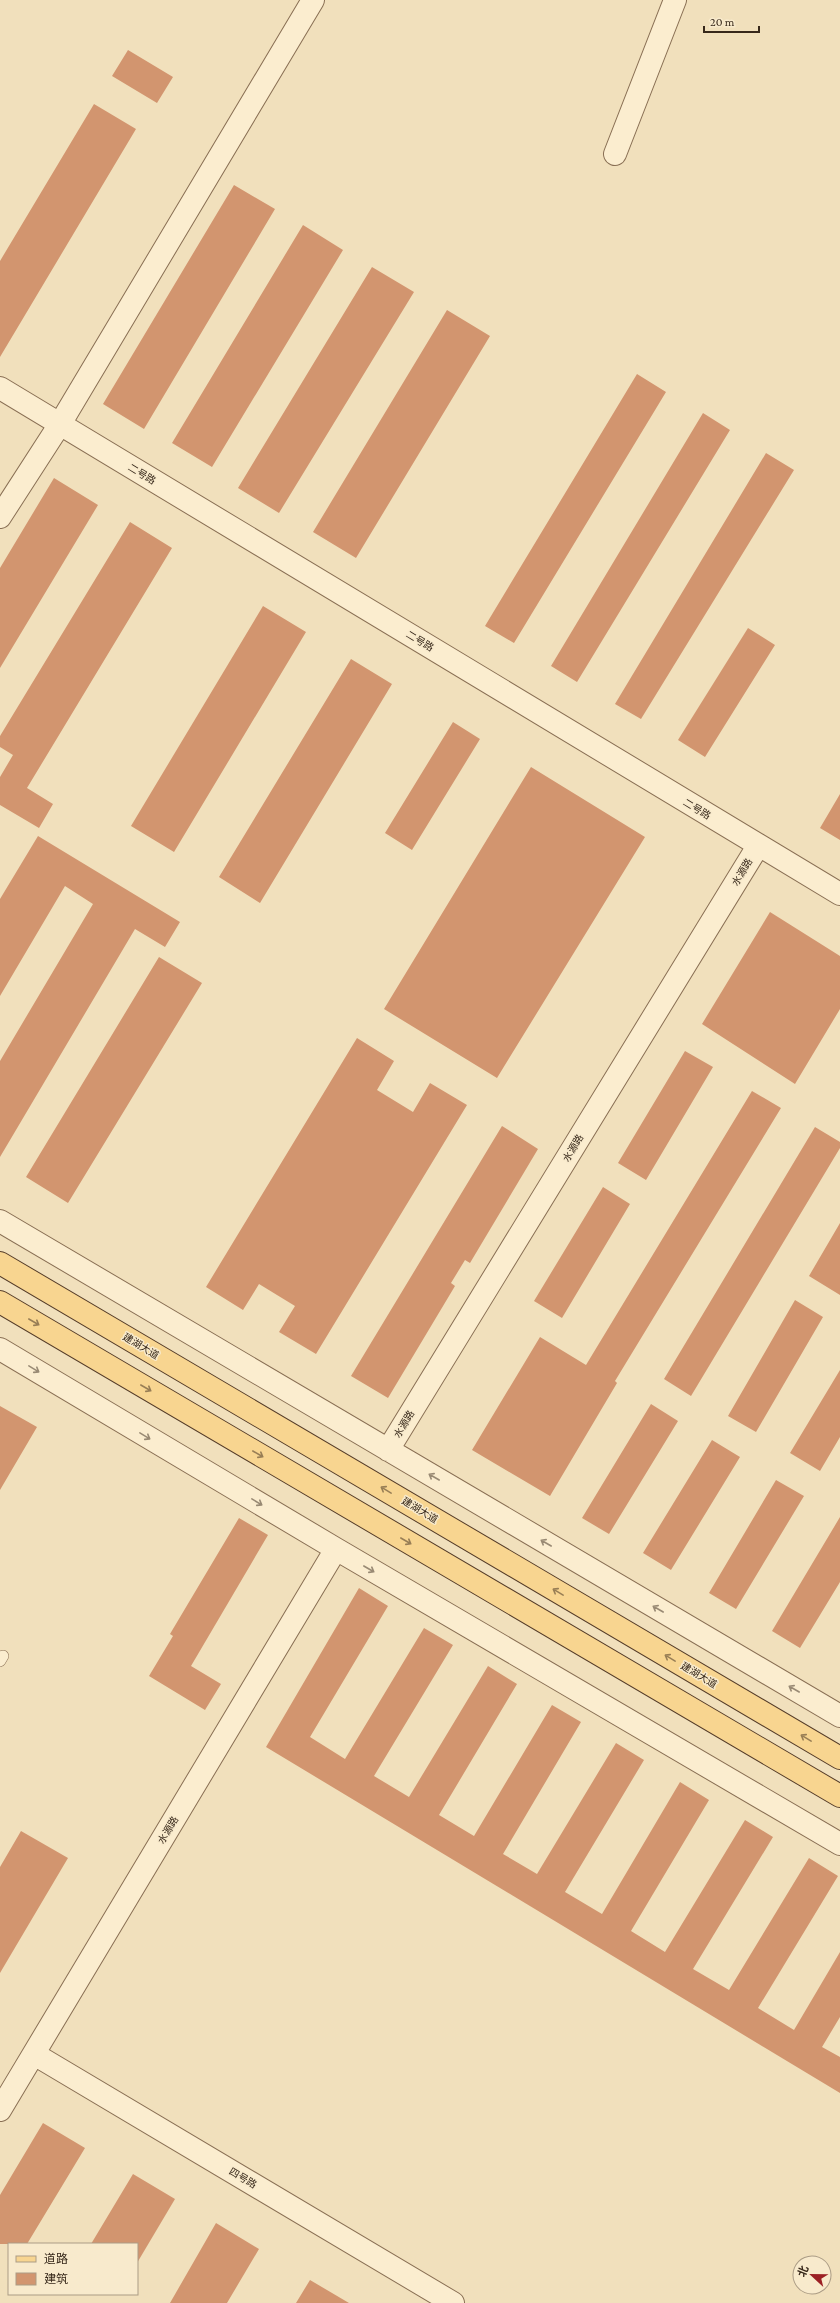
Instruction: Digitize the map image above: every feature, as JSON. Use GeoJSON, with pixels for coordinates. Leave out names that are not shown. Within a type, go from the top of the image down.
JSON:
{"type":"FeatureCollection","features":[{"type":"Feature","properties":{"kind":"main road","name":"建湖大道"},"geometry":{"type":"LineString","coordinates":[[0,1263],[840,1758]]}},
{"type":"Feature","properties":{"kind":"main road"},"geometry":{"type":"LineString","coordinates":[[0,1302],[840,1796]]}},
{"type":"Feature","properties":{"kind":"street"},"geometry":{"type":"LineString","coordinates":[[0,517],[60,424],[313,0]]}},
{"type":"Feature","properties":{"kind":"street"},"geometry":{"type":"LineString","coordinates":[[615,154],[675,0]]}},
{"type":"Feature","properties":{"kind":"street","name":"二号路"},"geometry":{"type":"LineString","coordinates":[[0,388],[840,894]]}},
{"type":"Feature","properties":{"kind":"street","name":"水源路"},"geometry":{"type":"LineString","coordinates":[[388,1450],[758,846]]}},
{"type":"Feature","properties":{"kind":"street"},"geometry":{"type":"LineString","coordinates":[[0,1221],[840,1716]]}},
{"type":"Feature","properties":{"kind":"street"},"geometry":{"type":"LineString","coordinates":[[0,1349],[336,1549],[840,1844]]}},
{"type":"Feature","properties":{"kind":"street","name":"水源路"},"geometry":{"type":"LineString","coordinates":[[0,2110],[336,1549]]}},
{"type":"Feature","properties":{"kind":"street","name":"四号路"},"geometry":{"type":"LineString","coordinates":[[34,2054],[453,2303]]}},
{"type":"Feature","properties":{"kind":"building"},"geometry":{"type":"Polygon","coordinates":[[[128,50],[173,77],[157,103],[112,76],[128,50]]]}},
{"type":"Feature","properties":{"kind":"building"},"geometry":{"type":"Polygon","coordinates":[[[94,104],[136,129],[0,357],[0,261],[94,104]]]}},
{"type":"Feature","properties":{"kind":"building"},"geometry":{"type":"Polygon","coordinates":[[[234,185],[275,209],[144,429],[103,404],[234,185]]]}},
{"type":"Feature","properties":{"kind":"building"},"geometry":{"type":"Polygon","coordinates":[[[303,225],[343,250],[212,467],[172,443],[303,225]]]}},
{"type":"Feature","properties":{"kind":"building"},"geometry":{"type":"Polygon","coordinates":[[[372,267],[414,292],[279,513],[238,488],[372,267]]]}},
{"type":"Feature","properties":{"kind":"building"},"geometry":{"type":"Polygon","coordinates":[[[447,310],[490,336],[356,558],[313,532],[447,310]]]}},
{"type":"Feature","properties":{"kind":"building"},"geometry":{"type":"Polygon","coordinates":[[[637,374],[666,392],[514,643],[485,626],[637,374]]]}},
{"type":"Feature","properties":{"kind":"building"},"geometry":{"type":"Polygon","coordinates":[[[703,413],[730,430],[577,682],[551,666],[703,413]]]}},
{"type":"Feature","properties":{"kind":"building"},"geometry":{"type":"Polygon","coordinates":[[[766,453],[794,470],[641,719],[615,704],[766,453]]]}},
{"type":"Feature","properties":{"kind":"building"},"geometry":{"type":"Polygon","coordinates":[[[54,478],[98,505],[0,668],[0,568],[54,478]]]}},
{"type":"Feature","properties":{"kind":"building"},"geometry":{"type":"Polygon","coordinates":[[[130,522],[172,548],[27,788],[53,804],[39,828],[0,805],[0,777],[13,755],[0,747],[0,736],[130,522]]]}},
{"type":"Feature","properties":{"kind":"building"},"geometry":{"type":"Polygon","coordinates":[[[263,606],[306,632],[174,852],[131,826],[263,606]]]}},
{"type":"Feature","properties":{"kind":"building"},"geometry":{"type":"Polygon","coordinates":[[[748,628],[775,645],[705,757],[678,740],[748,628]]]}},
{"type":"Feature","properties":{"kind":"building"},"geometry":{"type":"Polygon","coordinates":[[[351,659],[392,684],[260,903],[219,877],[351,659]]]}},
{"type":"Feature","properties":{"kind":"building"},"geometry":{"type":"Polygon","coordinates":[[[453,722],[480,739],[412,850],[385,833],[453,722]]]}},
{"type":"Feature","properties":{"kind":"building"},"geometry":{"type":"Polygon","coordinates":[[[531,767],[645,837],[497,1078],[384,1009],[531,767]]]}},
{"type":"Feature","properties":{"kind":"building"},"geometry":{"type":"Polygon","coordinates":[[[840,794],[840,840],[820,828],[840,794]]]}},
{"type":"Feature","properties":{"kind":"building"},"geometry":{"type":"Polygon","coordinates":[[[38,836],[180,922],[165,947],[135,929],[0,1157],[0,1061],[93,904],[65,886],[0,996],[0,899],[38,836]]]}},
{"type":"Feature","properties":{"kind":"building"},"geometry":{"type":"Polygon","coordinates":[[[770,912],[840,956],[840,1009],[795,1084],[702,1024],[770,912]]]}},
{"type":"Feature","properties":{"kind":"building"},"geometry":{"type":"Polygon","coordinates":[[[159,957],[202,983],[68,1203],[26,1177],[159,957]]]}},
{"type":"Feature","properties":{"kind":"building"},"geometry":{"type":"Polygon","coordinates":[[[357,1038],[394,1061],[377,1090],[413,1112],[430,1083],[467,1105],[316,1354],[279,1332],[295,1306],[259,1284],[243,1310],[206,1287],[357,1038]]]}},
{"type":"Feature","properties":{"kind":"building"},"geometry":{"type":"Polygon","coordinates":[[[685,1051],[713,1067],[646,1180],[618,1163],[685,1051]]]}},
{"type":"Feature","properties":{"kind":"building"},"geometry":{"type":"Polygon","coordinates":[[[752,1091],[781,1108],[615,1381],[617,1383],[550,1496],[472,1450],[540,1337],[586,1365],[752,1091]]]}},
{"type":"Feature","properties":{"kind":"building"},"geometry":{"type":"Polygon","coordinates":[[[502,1126],[538,1149],[470,1263],[465,1260],[451,1283],[455,1286],[388,1398],[351,1376],[502,1126]]]}},
{"type":"Feature","properties":{"kind":"building"},"geometry":{"type":"Polygon","coordinates":[[[815,1127],[840,1142],[840,1148],[691,1396],[664,1379],[815,1127]]]}},
{"type":"Feature","properties":{"kind":"building"},"geometry":{"type":"Polygon","coordinates":[[[603,1187],[630,1204],[562,1318],[534,1301],[603,1187]]]}},
{"type":"Feature","properties":{"kind":"building"},"geometry":{"type":"Polygon","coordinates":[[[840,1223],[840,1295],[809,1276],[840,1223]]]}},
{"type":"Feature","properties":{"kind":"building"},"geometry":{"type":"Polygon","coordinates":[[[795,1300],[823,1317],[756,1432],[728,1416],[795,1300]]]}},
{"type":"Feature","properties":{"kind":"building"},"geometry":{"type":"Polygon","coordinates":[[[840,1370],[840,1437],[820,1471],[790,1453],[840,1370]]]}},
{"type":"Feature","properties":{"kind":"building"},"geometry":{"type":"Polygon","coordinates":[[[651,1404],[678,1421],[609,1534],[582,1518],[651,1404]]]}},
{"type":"Feature","properties":{"kind":"building"},"geometry":{"type":"Polygon","coordinates":[[[0,1406],[37,1427],[0,1490],[0,1406]]]}},
{"type":"Feature","properties":{"kind":"building"},"geometry":{"type":"Polygon","coordinates":[[[712,1440],[740,1457],[671,1570],[643,1553],[712,1440]]]}},
{"type":"Feature","properties":{"kind":"building"},"geometry":{"type":"Polygon","coordinates":[[[776,1480],[804,1496],[736,1609],[709,1593],[776,1480]]]}},
{"type":"Feature","properties":{"kind":"building"},"geometry":{"type":"Polygon","coordinates":[[[840,1517],[840,1582],[800,1648],[772,1631],[840,1517]]]}},
{"type":"Feature","properties":{"kind":"building"},"geometry":{"type":"Polygon","coordinates":[[[239,1518],[268,1535],[191,1666],[221,1684],[205,1710],[149,1676],[173,1636],[170,1634],[239,1518]]]}},
{"type":"Feature","properties":{"kind":"building"},"geometry":{"type":"Polygon","coordinates":[[[359,1588],[388,1606],[310,1737],[345,1759],[424,1628],[453,1645],[374,1776],[409,1797],[488,1666],[517,1684],[439,1815],[474,1836],[552,1705],[581,1722],[503,1854],[537,1874],[616,1743],[644,1760],[565,1892],[602,1914],[680,1782],[709,1800],[631,1931],[665,1952],[745,1820],[773,1837],[693,1969],[729,1990],[809,1858],[838,1876],[758,2008],[794,2030],[840,1952],[840,2017],[822,2047],[840,2057],[840,2093],[266,1747],[359,1588]]]}},
{"type":"Feature","properties":{"kind":"building"},"geometry":{"type":"Polygon","coordinates":[[[21,1831],[68,1858],[0,1973],[0,1867],[21,1831]]]}},
{"type":"Feature","properties":{"kind":"building"},"geometry":{"type":"Polygon","coordinates":[[[43,2123],[85,2148],[28,2243],[0,2244],[0,2195],[43,2123]]]}},
{"type":"Feature","properties":{"kind":"building"},"geometry":{"type":"Polygon","coordinates":[[[133,2174],[175,2199],[138,2261],[138,2243],[92,2243],[133,2174]]]}},
{"type":"Feature","properties":{"kind":"building"},"geometry":{"type":"Polygon","coordinates":[[[216,2223],[259,2249],[227,2303],[170,2303],[216,2223]]]}},
{"type":"Feature","properties":{"kind":"building"},"geometry":{"type":"Polygon","coordinates":[[[310,2280],[349,2303],[296,2303],[310,2280]]]}}]}
